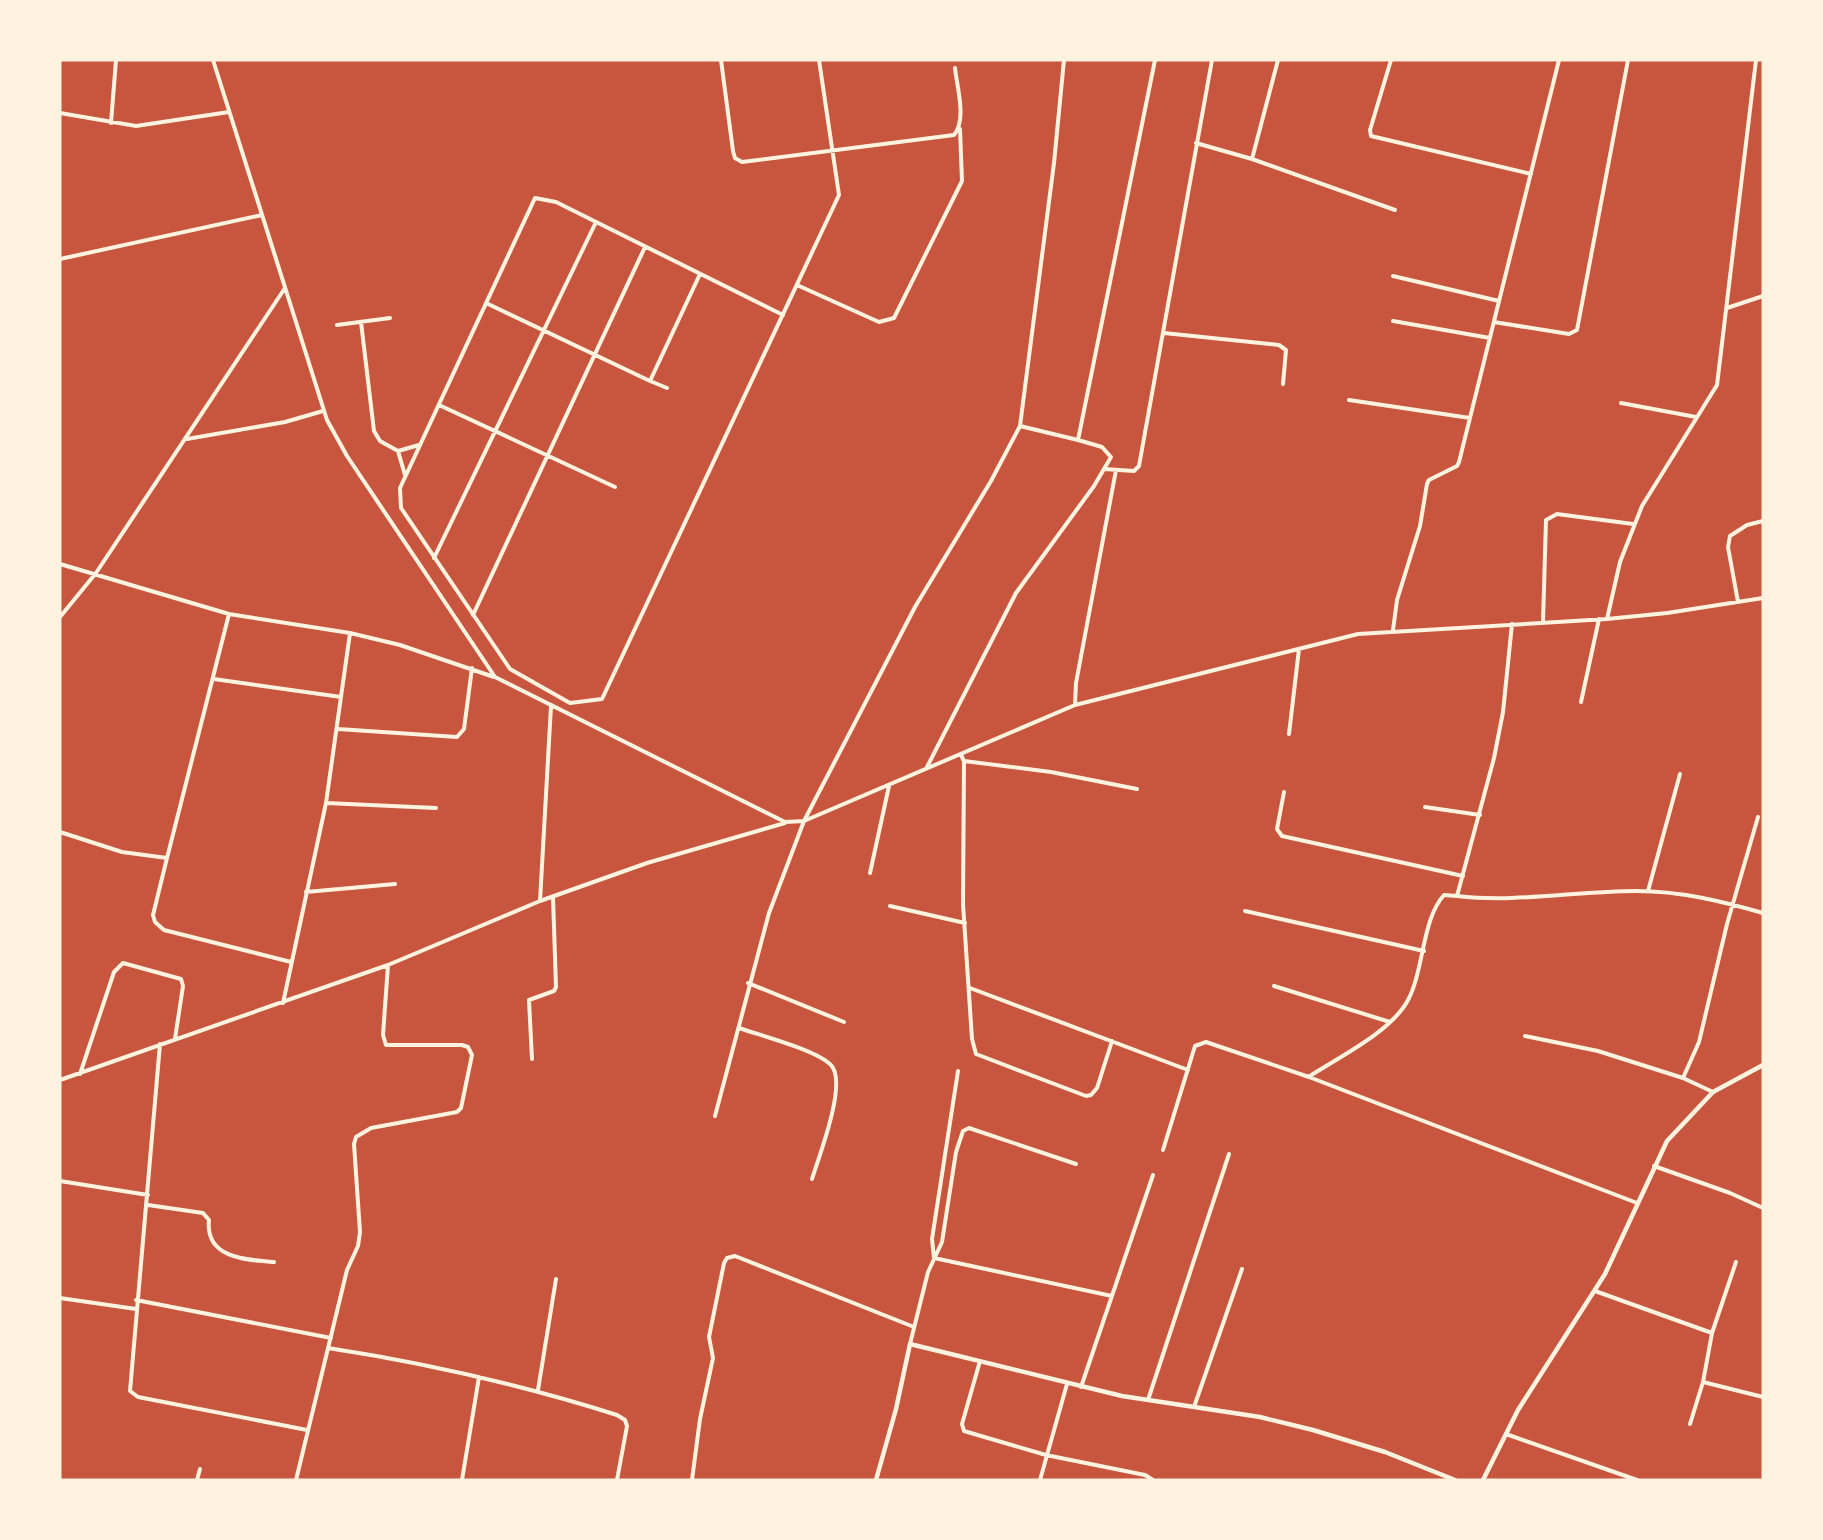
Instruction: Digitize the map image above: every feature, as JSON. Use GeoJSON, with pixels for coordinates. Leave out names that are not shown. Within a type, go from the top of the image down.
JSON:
{"type":"FeatureCollection","features":[{"type":"Feature","properties":{"kind":"street"},"geometry":{"type":"LineString","coordinates":[[111,123],[116,60]]}},
{"type":"Feature","properties":{"kind":"street"},"geometry":{"type":"LineString","coordinates":[[213,60],[322,411],[347,456],[495,677]]}},
{"type":"Feature","properties":{"kind":"street"},"geometry":{"type":"LineString","coordinates":[[721,60],[735,158],[742,162],[946,137],[954,135],[960,128]]}},
{"type":"Feature","properties":{"kind":"street"},"geometry":{"type":"LineString","coordinates":[[783,315],[556,202],[535,198],[400,488],[401,508],[510,669],[570,703],[602,699],[783,315],[796,285],[839,195],[819,60]]}},
{"type":"Feature","properties":{"kind":"street"},"geometry":{"type":"LineString","coordinates":[[715,1116],[739,1028],[748,983],[769,913],[804,821],[915,608],[991,481],[1020,426],[1053,174],[1064,60]]}},
{"type":"Feature","properties":{"kind":"street"},"geometry":{"type":"LineString","coordinates":[[1078,440],[1155,60]]}},
{"type":"Feature","properties":{"kind":"street"},"geometry":{"type":"LineString","coordinates":[[1104,469],[1134,471],[1139,466],[1212,60]]}},
{"type":"Feature","properties":{"kind":"street"},"geometry":{"type":"LineString","coordinates":[[1252,159],[1278,60]]}},
{"type":"Feature","properties":{"kind":"street"},"geometry":{"type":"LineString","coordinates":[[1391,60],[1370,130],[1371,136],[1531,174]]}},
{"type":"Feature","properties":{"kind":"street"},"geometry":{"type":"LineString","coordinates":[[1394,630],[1397,600],[1420,526],[1427,484],[1429,480],[1457,466],[1559,60]]}},
{"type":"Feature","properties":{"kind":"street"},"geometry":{"type":"LineString","coordinates":[[1494,322],[1569,334],[1576,330],[1628,60]]}},
{"type":"Feature","properties":{"kind":"street"},"geometry":{"type":"LineString","coordinates":[[1607,619],[1620,562],[1633,524],[1652,487],[1717,385],[1756,60]]}},
{"type":"Feature","properties":{"kind":"street"},"geometry":{"type":"LineString","coordinates":[[796,285],[879,322],[894,318],[962,181],[955,69]]}},
{"type":"Feature","properties":{"kind":"street"},"geometry":{"type":"LineString","coordinates":[[60,113],[136,126],[229,112]]}},
{"type":"Feature","properties":{"kind":"street"},"geometry":{"type":"LineString","coordinates":[[1196,143],[1252,159],[1395,210]]}},
{"type":"Feature","properties":{"kind":"street"},"geometry":{"type":"LineString","coordinates":[[60,259],[262,215]]}},
{"type":"Feature","properties":{"kind":"street"},"geometry":{"type":"LineString","coordinates":[[434,558],[596,222]]}},
{"type":"Feature","properties":{"kind":"street"},"geometry":{"type":"LineString","coordinates":[[473,615],[645,247]]}},
{"type":"Feature","properties":{"kind":"street"},"geometry":{"type":"LineString","coordinates":[[650,381],[700,274]]}},
{"type":"Feature","properties":{"kind":"street"},"geometry":{"type":"LineString","coordinates":[[1393,276],[1499,301]]}},
{"type":"Feature","properties":{"kind":"street"},"geometry":{"type":"LineString","coordinates":[[60,617],[96,573],[285,288]]}},
{"type":"Feature","properties":{"kind":"street"},"geometry":{"type":"LineString","coordinates":[[1727,308],[1763,296]]}},
{"type":"Feature","properties":{"kind":"street"},"geometry":{"type":"LineString","coordinates":[[486,303],[667,388]]}},
{"type":"Feature","properties":{"kind":"street"},"geometry":{"type":"LineString","coordinates":[[338,325],[390,318]]}},
{"type":"Feature","properties":{"kind":"street"},"geometry":{"type":"LineString","coordinates":[[1393,321],[1490,338]]}},
{"type":"Feature","properties":{"kind":"street"},"geometry":{"type":"LineString","coordinates":[[361,322],[374,431],[380,441],[398,451],[405,476]]}},
{"type":"Feature","properties":{"kind":"street"},"geometry":{"type":"LineString","coordinates":[[1164,333],[1279,345],[1286,350],[1283,384]]}},
{"type":"Feature","properties":{"kind":"street"},"geometry":{"type":"LineString","coordinates":[[1349,400],[1470,418]]}},
{"type":"Feature","properties":{"kind":"street"},"geometry":{"type":"LineString","coordinates":[[1621,403],[1695,417]]}},
{"type":"Feature","properties":{"kind":"street"},"geometry":{"type":"LineString","coordinates":[[438,405],[615,487]]}},
{"type":"Feature","properties":{"kind":"street"},"geometry":{"type":"LineString","coordinates":[[186,439],[265,426],[322,411]]}},
{"type":"Feature","properties":{"kind":"street"},"geometry":{"type":"LineString","coordinates":[[927,768],[1016,593],[1111,457],[1108,450],[1020,426]]}},
{"type":"Feature","properties":{"kind":"street"},"geometry":{"type":"LineString","coordinates":[[398,451],[420,444]]}},
{"type":"Feature","properties":{"kind":"street"},"geometry":{"type":"LineString","coordinates":[[1075,705],[1076,683],[1116,470]]}},
{"type":"Feature","properties":{"kind":"street"},"geometry":{"type":"LineString","coordinates":[[1543,622],[1546,520],[1557,514],[1633,524]]}},
{"type":"Feature","properties":{"kind":"street"},"geometry":{"type":"LineString","coordinates":[[1738,602],[1728,548],[1730,536],[1747,525],[1763,521]]}},
{"type":"Feature","properties":{"kind":"street"},"geometry":{"type":"LineString","coordinates":[[60,564],[96,573],[144,591],[229,614],[350,633],[472,668],[495,677],[785,822]]}},
{"type":"Feature","properties":{"kind":"street"},"geometry":{"type":"LineString","coordinates":[[60,1080],[80,1075],[160,1044],[283,1004],[388,965],[540,901],[647,863],[785,822],[804,821],[1075,705],[1358,633],[1607,619],[1763,598]]}},
{"type":"Feature","properties":{"kind":"street"},"geometry":{"type":"LineString","coordinates":[[229,614],[153,915],[159,927],[230,948],[291,962]]}},
{"type":"Feature","properties":{"kind":"street"},"geometry":{"type":"LineString","coordinates":[[1581,702],[1599,619]]}},
{"type":"Feature","properties":{"kind":"street"},"geometry":{"type":"LineString","coordinates":[[1457,896],[1480,815],[1503,712],[1512,624]]}},
{"type":"Feature","properties":{"kind":"street"},"geometry":{"type":"LineString","coordinates":[[283,1004],[326,802],[350,633]]}},
{"type":"Feature","properties":{"kind":"street"},"geometry":{"type":"LineString","coordinates":[[1289,734],[1299,649]]}},
{"type":"Feature","properties":{"kind":"street"},"geometry":{"type":"LineString","coordinates":[[338,729],[458,737],[464,729],[472,668]]}},
{"type":"Feature","properties":{"kind":"street"},"geometry":{"type":"LineString","coordinates":[[214,679],[341,697]]}},
{"type":"Feature","properties":{"kind":"street"},"geometry":{"type":"LineString","coordinates":[[540,901],[551,706]]}},
{"type":"Feature","properties":{"kind":"street"},"geometry":{"type":"LineString","coordinates":[[961,755],[964,761],[965,923],[974,1050],[980,1057],[1086,1096],[1091,1095],[1097,1088],[1112,1041]]}},
{"type":"Feature","properties":{"kind":"street"},"geometry":{"type":"LineString","coordinates":[[964,761],[1051,772],[1137,789]]}},
{"type":"Feature","properties":{"kind":"street"},"geometry":{"type":"LineString","coordinates":[[1648,891],[1680,774]]}},
{"type":"Feature","properties":{"kind":"street"},"geometry":{"type":"LineString","coordinates":[[870,873],[889,785]]}},
{"type":"Feature","properties":{"kind":"street"},"geometry":{"type":"LineString","coordinates":[[1284,792],[1277,829],[1281,836],[1462,876]]}},
{"type":"Feature","properties":{"kind":"street"},"geometry":{"type":"LineString","coordinates":[[326,802],[436,808]]}},
{"type":"Feature","properties":{"kind":"street"},"geometry":{"type":"LineString","coordinates":[[1425,807],[1480,815]]}},
{"type":"Feature","properties":{"kind":"street"},"geometry":{"type":"LineString","coordinates":[[1683,1078],[1699,1042],[1758,817]]}},
{"type":"Feature","properties":{"kind":"street"},"geometry":{"type":"LineString","coordinates":[[60,832],[123,852],[167,858]]}},
{"type":"Feature","properties":{"kind":"street"},"geometry":{"type":"LineString","coordinates":[[306,892],[395,884]]}},
{"type":"Feature","properties":{"kind":"street"},"geometry":{"type":"LineString","coordinates":[[1309,1077],[1390,1022],[1407,1001],[1439,901],[1444,895],[1502,899],[1591,892],[1648,891],[1707,898],[1763,913]]}},
{"type":"Feature","properties":{"kind":"street"},"geometry":{"type":"LineString","coordinates":[[532,1059],[529,1000],[554,991],[556,987],[554,897]]}},
{"type":"Feature","properties":{"kind":"street"},"geometry":{"type":"LineString","coordinates":[[890,906],[965,923]]}},
{"type":"Feature","properties":{"kind":"street"},"geometry":{"type":"LineString","coordinates":[[1245,911],[1424,951]]}},
{"type":"Feature","properties":{"kind":"street"},"geometry":{"type":"LineString","coordinates":[[80,1075],[114,972],[123,963],[181,979],[183,986],[175,1039]]}},
{"type":"Feature","properties":{"kind":"street"},"geometry":{"type":"LineString","coordinates":[[296,1480],[347,1270],[358,1246],[360,1232],[354,1144],[356,1137],[371,1128],[457,1112],[461,1108],[472,1055],[468,1047],[462,1045],[386,1045],[383,1035],[388,965]]}},
{"type":"Feature","properties":{"kind":"street"},"geometry":{"type":"LineString","coordinates":[[748,983],[844,1022]]}},
{"type":"Feature","properties":{"kind":"street"},"geometry":{"type":"LineString","coordinates":[[1274,986],[1390,1022]]}},
{"type":"Feature","properties":{"kind":"street"},"geometry":{"type":"LineString","coordinates":[[970,987],[1188,1070]]}},
{"type":"Feature","properties":{"kind":"street"},"geometry":{"type":"LineString","coordinates":[[739,1028],[818,1056],[830,1064],[837,1075],[838,1085],[812,1179]]}},
{"type":"Feature","properties":{"kind":"street"},"geometry":{"type":"LineString","coordinates":[[1525,1036],[1598,1051],[1683,1078],[1713,1092]]}},
{"type":"Feature","properties":{"kind":"street"},"geometry":{"type":"LineString","coordinates":[[1163,1150],[1195,1046],[1206,1042],[1309,1077],[1637,1203]]}},
{"type":"Feature","properties":{"kind":"street"},"geometry":{"type":"LineString","coordinates":[[160,1044],[148,1205],[136,1300],[129,1386],[132,1394],[307,1430]]}},
{"type":"Feature","properties":{"kind":"street"},"geometry":{"type":"LineString","coordinates":[[1483,1480],[1506,1434],[1544,1368],[1595,1291],[1620,1245],[1654,1166],[1676,1130],[1713,1092],[1763,1065]]}},
{"type":"Feature","properties":{"kind":"street"},"geometry":{"type":"LineString","coordinates":[[934,1258],[932,1239],[958,1071]]}},
{"type":"Feature","properties":{"kind":"street"},"geometry":{"type":"LineString","coordinates":[[876,1480],[896,1408],[914,1327],[934,1258],[942,1242],[956,1152],[963,1131],[969,1128],[1076,1164]]}},
{"type":"Feature","properties":{"kind":"street"},"geometry":{"type":"LineString","coordinates":[[1148,1400],[1229,1154]]}},
{"type":"Feature","properties":{"kind":"street"},"geometry":{"type":"LineString","coordinates":[[1654,1166],[1730,1193],[1763,1208]]}},
{"type":"Feature","properties":{"kind":"street"},"geometry":{"type":"LineString","coordinates":[[1081,1387],[1153,1175]]}},
{"type":"Feature","properties":{"kind":"street"},"geometry":{"type":"LineString","coordinates":[[60,1181],[148,1195]]}},
{"type":"Feature","properties":{"kind":"street"},"geometry":{"type":"LineString","coordinates":[[148,1205],[203,1213],[209,1220],[208,1233],[216,1246],[234,1257],[274,1262]]}},
{"type":"Feature","properties":{"kind":"street"},"geometry":{"type":"LineString","coordinates":[[692,1480],[700,1419],[713,1358],[708,1337],[727,1258],[735,1256],[914,1327]]}},
{"type":"Feature","properties":{"kind":"street"},"geometry":{"type":"LineString","coordinates":[[934,1258],[1112,1296]]}},
{"type":"Feature","properties":{"kind":"street"},"geometry":{"type":"LineString","coordinates":[[1690,1424],[1703,1382],[1712,1333],[1736,1262]]}},
{"type":"Feature","properties":{"kind":"street"},"geometry":{"type":"LineString","coordinates":[[1194,1407],[1242,1269]]}},
{"type":"Feature","properties":{"kind":"street"},"geometry":{"type":"LineString","coordinates":[[538,1390],[556,1279]]}},
{"type":"Feature","properties":{"kind":"street"},"geometry":{"type":"LineString","coordinates":[[1595,1291],[1712,1333]]}},
{"type":"Feature","properties":{"kind":"street"},"geometry":{"type":"LineString","coordinates":[[60,1298],[136,1310]]}},
{"type":"Feature","properties":{"kind":"street"},"geometry":{"type":"LineString","coordinates":[[136,1300],[331,1338]]}},
{"type":"Feature","properties":{"kind":"street"},"geometry":{"type":"LineString","coordinates":[[910,1344],[1081,1387],[1260,1417],[1313,1430],[1385,1452],[1455,1480]]}},
{"type":"Feature","properties":{"kind":"street"},"geometry":{"type":"LineString","coordinates":[[328,1348],[393,1358],[538,1390],[617,1414],[625,1420],[627,1432],[617,1480]]}},
{"type":"Feature","properties":{"kind":"street"},"geometry":{"type":"LineString","coordinates":[[980,1361],[962,1429],[967,1433],[1046,1455],[1145,1475],[1153,1480]]}},
{"type":"Feature","properties":{"kind":"street"},"geometry":{"type":"LineString","coordinates":[[462,1480],[479,1377]]}},
{"type":"Feature","properties":{"kind":"street"},"geometry":{"type":"LineString","coordinates":[[1703,1382],[1763,1397]]}},
{"type":"Feature","properties":{"kind":"street"},"geometry":{"type":"LineString","coordinates":[[1040,1480],[1067,1384]]}},
{"type":"Feature","properties":{"kind":"street"},"geometry":{"type":"LineString","coordinates":[[1506,1434],[1637,1480]]}},
{"type":"Feature","properties":{"kind":"street"},"geometry":{"type":"LineString","coordinates":[[197,1480],[200,1469]]}}]}
